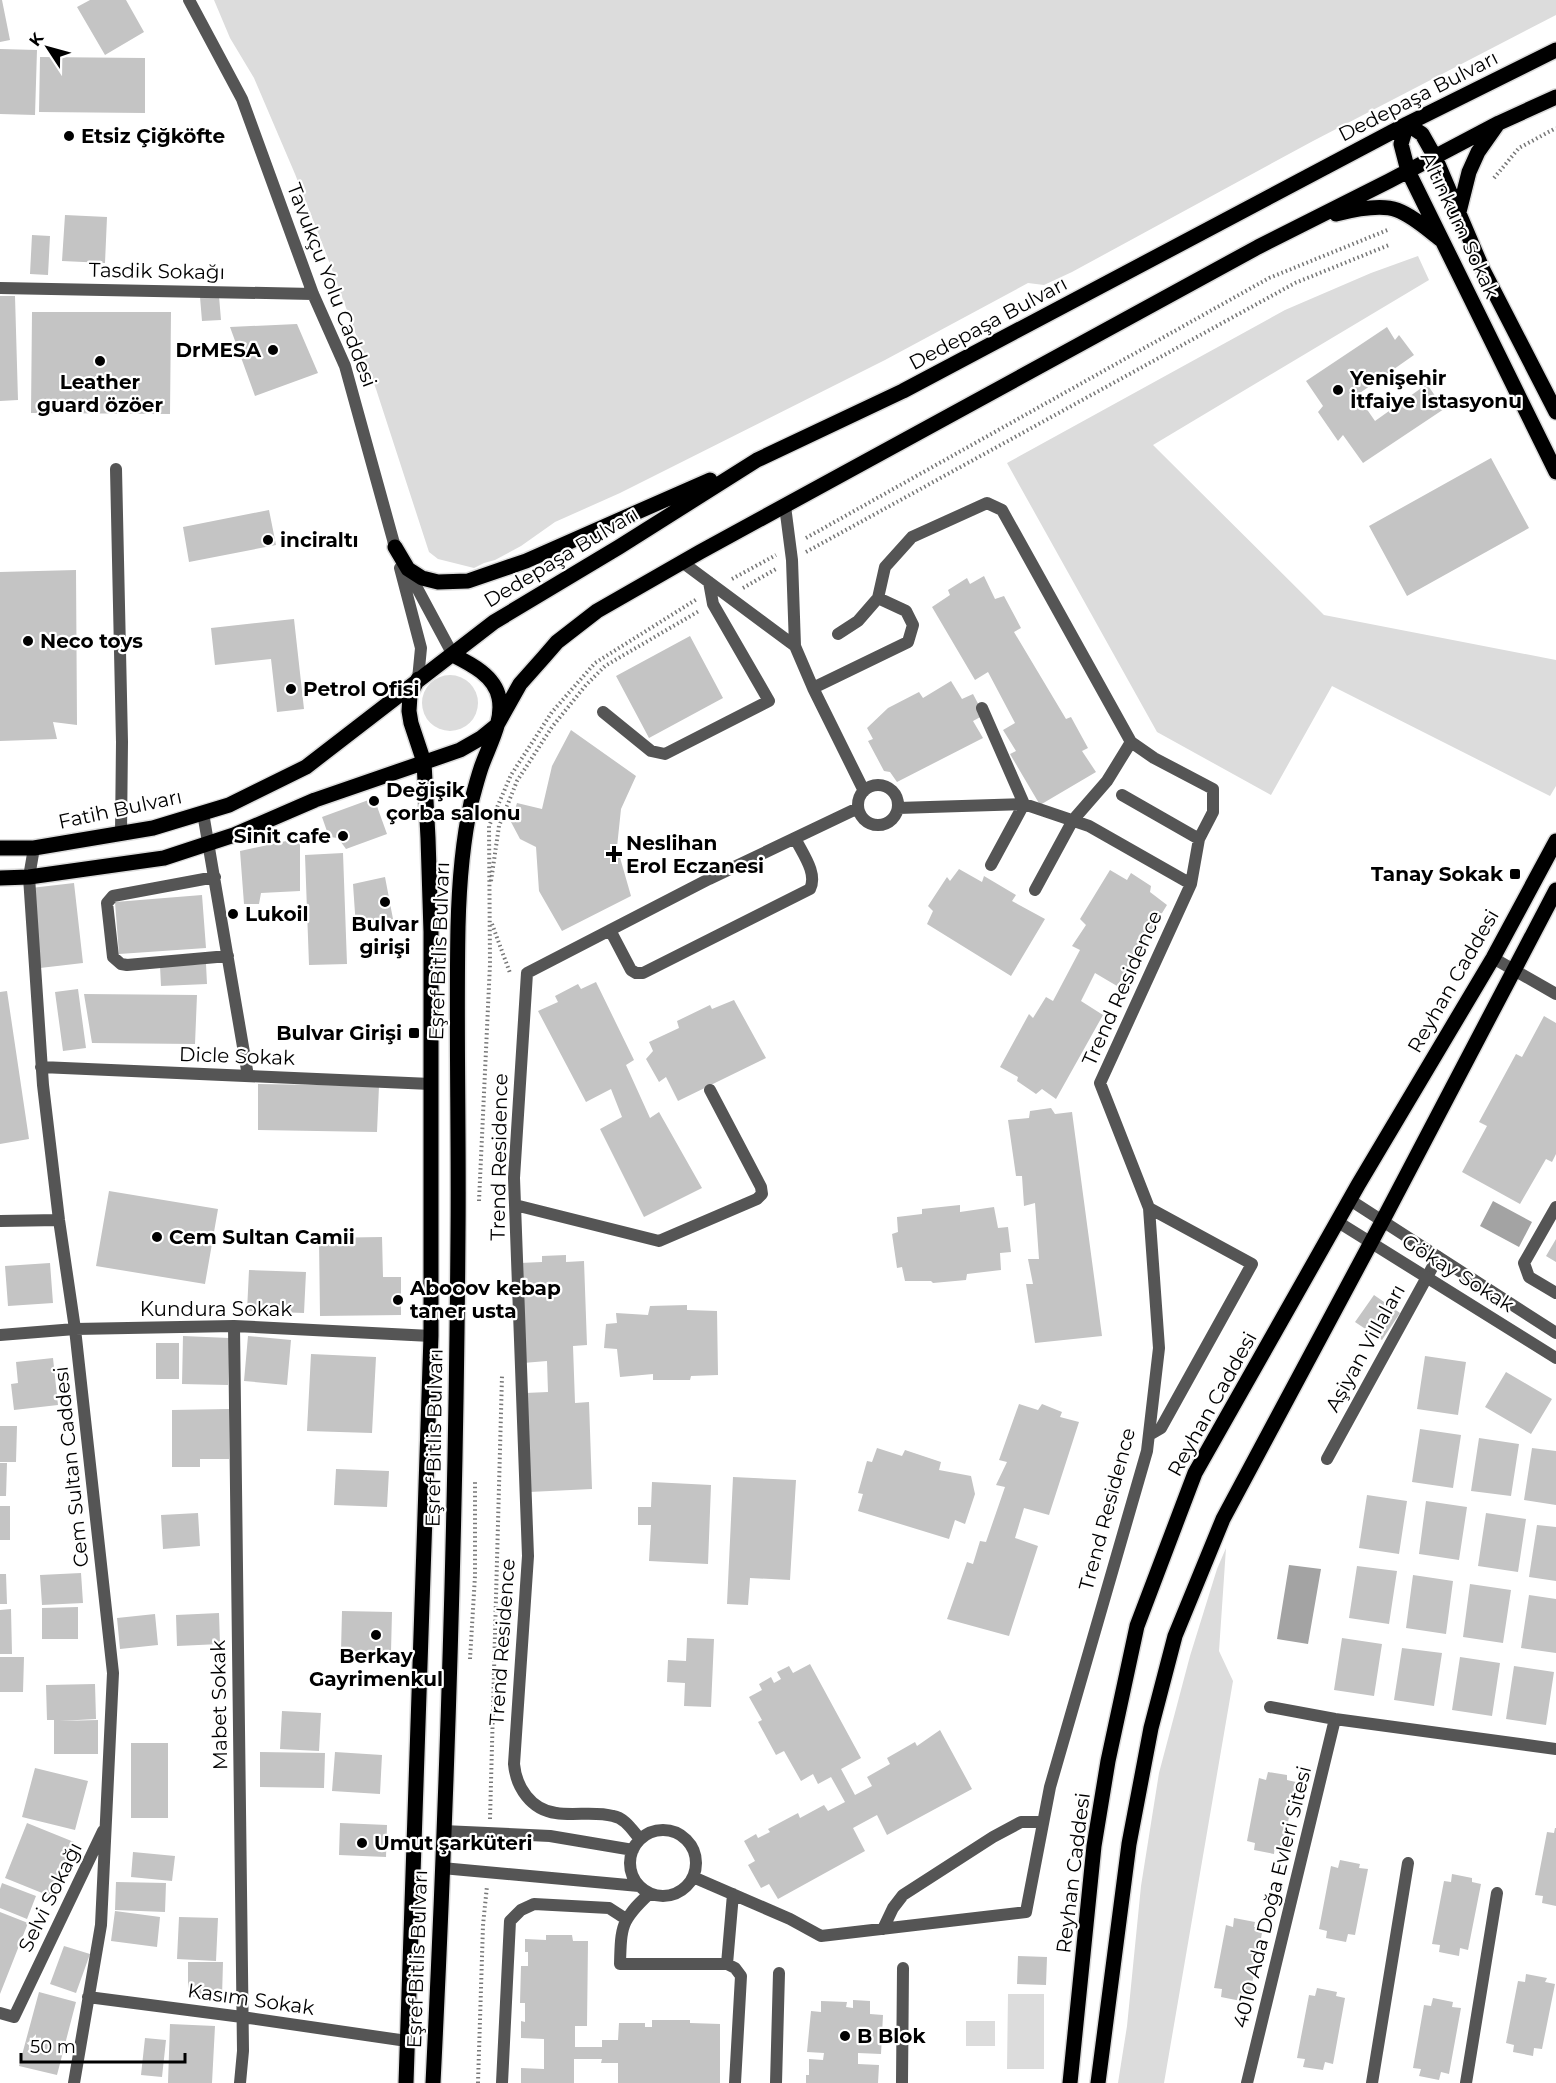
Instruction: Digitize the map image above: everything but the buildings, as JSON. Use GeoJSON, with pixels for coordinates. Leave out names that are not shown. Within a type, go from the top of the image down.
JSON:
{"type":"FeatureCollection","features":[{"type":"Feature","properties":{"kind":"main road","name":"Dedepaşa Bulvarı"},"geometry":{"type":"LineString","coordinates":[[453,655],[494,622],[757,460],[903,391],[1407,124],[1556,50]]}},
{"type":"Feature","properties":{"kind":"main road"},"geometry":{"type":"LineString","coordinates":[[0,878],[29,877],[164,858],[234,835],[315,800],[460,750],[481,738],[497,725],[520,684],[557,642],[597,611],[682,562],[1258,247],[1499,123],[1556,97]]}},
{"type":"Feature","properties":{"kind":"main road"},"geometry":{"type":"LineString","coordinates":[[1459,212],[1469,172],[1478,152],[1499,123]]}},
{"type":"Feature","properties":{"kind":"main road","name":"Altınkum Sokak"},"geometry":{"type":"LineString","coordinates":[[1556,412],[1483,270],[1435,157],[1422,134],[1407,124],[1401,144],[1408,171],[1556,472]]}},
{"type":"Feature","properties":{"kind":"main road"},"geometry":{"type":"LineString","coordinates":[[1313,219],[1360,209],[1396,209],[1443,242]]}},
{"type":"Feature","properties":{"kind":"main road"},"geometry":{"type":"LineString","coordinates":[[395,547],[408,569],[422,578],[438,582],[468,581],[526,561],[757,460]]}},
{"type":"Feature","properties":{"kind":"main road"},"geometry":{"type":"LineString","coordinates":[[453,655],[469,663],[489,678],[496,688],[500,700],[497,725]]}},
{"type":"Feature","properties":{"kind":"main road","name":"Fatih Bulvarı"},"geometry":{"type":"LineString","coordinates":[[0,848],[34,848],[153,828],[230,805],[306,767],[418,679],[453,655]]}},
{"type":"Feature","properties":{"kind":"main road"},"geometry":{"type":"LineString","coordinates":[[418,679],[410,695],[410,711],[411,723],[423,762]]}},
{"type":"Feature","properties":{"kind":"main road","name":"Eşref Bitlis Bulvarı"},"geometry":{"type":"LineString","coordinates":[[433,2083],[453,1539],[458,1233],[459,877],[472,802],[481,767],[497,725]]}},
{"type":"Feature","properties":{"kind":"main road","name":"Eşref Bitlis Bulvarı"},"geometry":{"type":"LineString","coordinates":[[406,2083],[431,1336],[431,932],[423,762]]}},
{"type":"Feature","properties":{"kind":"main road","name":"Reyhan Caddesi"},"geometry":{"type":"LineString","coordinates":[[1070,2083],[1094,1846],[1108,1761],[1137,1626],[1195,1473],[1350,1200],[1493,958],[1556,841]]}},
{"type":"Feature","properties":{"kind":"main road"},"geometry":{"type":"LineString","coordinates":[[1098,2083],[1130,1844],[1151,1728],[1175,1635],[1223,1519],[1556,891]]}},
{"type":"Feature","properties":{"kind":"street","name":"Tavukçu Yolu Caddesi"},"geometry":{"type":"LineString","coordinates":[[189,0],[242,99],[313,294],[345,366],[395,547],[453,655]]}},
{"type":"Feature","properties":{"kind":"street","name":"Tasdik Sokağı"},"geometry":{"type":"LineString","coordinates":[[0,288],[313,294]]}},
{"type":"Feature","properties":{"kind":"street"},"geometry":{"type":"LineString","coordinates":[[116,469],[122,742],[121,833]]}},
{"type":"Feature","properties":{"kind":"street"},"geometry":{"type":"LineString","coordinates":[[838,634],[858,621],[878,598],[885,567],[912,537],[987,503],[1002,510],[1131,742],[1107,781],[1073,820],[1035,890]]}},
{"type":"Feature","properties":{"kind":"street"},"geometry":{"type":"LineString","coordinates":[[785,506],[791,553],[795,646],[864,791]]}},
{"type":"Feature","properties":{"kind":"street"},"geometry":{"type":"LineString","coordinates":[[395,547],[421,648],[418,679]]}},
{"type":"Feature","properties":{"kind":"street"},"geometry":{"type":"LineString","coordinates":[[603,712],[651,751],[665,754],[769,701],[712,591],[682,562]]}},
{"type":"Feature","properties":{"kind":"street"},"geometry":{"type":"LineString","coordinates":[[712,591],[729,596],[795,646]]}},
{"type":"Feature","properties":{"kind":"street"},"geometry":{"type":"LineString","coordinates":[[813,688],[908,642],[913,625],[906,611],[878,598]]}},
{"type":"Feature","properties":{"kind":"street"},"geometry":{"type":"LineString","coordinates":[[982,708],[1024,804]]}},
{"type":"Feature","properties":{"kind":"street","name":"Trend Residence"},"geometry":{"type":"LineString","coordinates":[[693,1877],[790,1919],[821,1936],[1026,1912],[1053,1775],[1147,1451],[1159,1348],[1149,1208],[1100,1083],[1191,884],[1199,839],[1213,812],[1213,789],[1154,758],[1131,742]]}},
{"type":"Feature","properties":{"kind":"street"},"geometry":{"type":"LineString","coordinates":[[873,786],[886,786],[896,795],[898,808],[895,817],[890,822],[877,825],[865,820],[858,808],[864,791],[873,786]]}},
{"type":"Feature","properties":{"kind":"street"},"geometry":{"type":"LineString","coordinates":[[1122,795],[1199,839]]}},
{"type":"Feature","properties":{"kind":"street"},"geometry":{"type":"LineString","coordinates":[[898,808],[1024,804],[1089,826],[1191,884]]}},
{"type":"Feature","properties":{"kind":"street"},"geometry":{"type":"LineString","coordinates":[[990,865],[1024,804]]}},
{"type":"Feature","properties":{"kind":"street","name":"Trend Residence"},"geometry":{"type":"LineString","coordinates":[[636,1845],[624,1820],[612,1815],[554,1813],[528,1799],[515,1775],[528,1556],[514,1178],[527,973],[710,879],[858,808]]}},
{"type":"Feature","properties":{"kind":"street"},"geometry":{"type":"LineString","coordinates":[[203,813],[248,1076]]}},
{"type":"Feature","properties":{"kind":"street"},"geometry":{"type":"LineString","coordinates":[[610,930],[631,970],[643,973],[810,889],[814,883],[813,876],[795,838]]}},
{"type":"Feature","properties":{"kind":"street","name":"Cem Sultan Caddesi"},"geometry":{"type":"LineString","coordinates":[[34,848],[29,877],[41,1067],[59,1220],[75,1329],[113,1673],[100,1925],[74,2083]]}},
{"type":"Feature","properties":{"kind":"street"},"geometry":{"type":"LineString","coordinates":[[215,877],[113,896],[107,903],[112,957],[121,964],[128,965],[228,956]]}},
{"type":"Feature","properties":{"kind":"street"},"geometry":{"type":"LineString","coordinates":[[1493,958],[1556,994]]}},
{"type":"Feature","properties":{"kind":"street","name":"Dicle Sokak"},"geometry":{"type":"LineString","coordinates":[[41,1067],[431,1084]]}},
{"type":"Feature","properties":{"kind":"street"},"geometry":{"type":"LineString","coordinates":[[515,1205],[659,1241],[757,1199],[762,1194],[761,1187],[710,1090]]}},
{"type":"Feature","properties":{"kind":"street","name":"Gökay Sokak"},"geometry":{"type":"LineString","coordinates":[[1350,1200],[1556,1333]]}},
{"type":"Feature","properties":{"kind":"street"},"geometry":{"type":"LineString","coordinates":[[1556,1207],[1524,1263],[1529,1276],[1556,1293]]}},
{"type":"Feature","properties":{"kind":"street"},"geometry":{"type":"LineString","coordinates":[[1149,1208],[1252,1264],[1161,1428],[1149,1435]]}},
{"type":"Feature","properties":{"kind":"street"},"geometry":{"type":"LineString","coordinates":[[0,1221],[59,1220]]}},
{"type":"Feature","properties":{"kind":"street","name":"Gökay Sokak"},"geometry":{"type":"LineString","coordinates":[[1338,1222],[1556,1358]]}},
{"type":"Feature","properties":{"kind":"street","name":"Aşiyan Villaları"},"geometry":{"type":"LineString","coordinates":[[1327,1459],[1438,1257]]}},
{"type":"Feature","properties":{"kind":"street","name":"Kundura Sokak"},"geometry":{"type":"LineString","coordinates":[[0,1335],[75,1329],[234,1326],[431,1336]]}},
{"type":"Feature","properties":{"kind":"street","name":"Mabet Sokak"},"geometry":{"type":"LineString","coordinates":[[234,1326],[242,2017],[240,2083]]}},
{"type":"Feature","properties":{"kind":"street"},"geometry":{"type":"LineString","coordinates":[[1270,1707],[1335,1719],[1556,1749]]}},
{"type":"Feature","properties":{"kind":"street","name":"4010 Ada Doğa Evleri Sitesi"},"geometry":{"type":"LineString","coordinates":[[1247,2083],[1335,1719]]}},
{"type":"Feature","properties":{"kind":"street"},"geometry":{"type":"LineString","coordinates":[[883,1929],[893,1908],[903,1895],[993,1837],[1021,1822],[1043,1822]]}},
{"type":"Feature","properties":{"kind":"street","name":"Selvi Sokağı"},"geometry":{"type":"LineString","coordinates":[[0,2013],[14,2017],[105,1827]]}},
{"type":"Feature","properties":{"kind":"street"},"geometry":{"type":"LineString","coordinates":[[442,1868],[644,1890],[662,1897],[675,1894],[686,1887],[693,1877],[696,1864],[694,1851],[687,1840],[676,1833],[664,1830],[651,1832],[636,1845],[630,1863],[632,1876],[644,1890]]}},
{"type":"Feature","properties":{"kind":"street"},"geometry":{"type":"LineString","coordinates":[[444,1831],[550,1836],[636,1845]]}},
{"type":"Feature","properties":{"kind":"street"},"geometry":{"type":"LineString","coordinates":[[1372,2083],[1408,1863]]}},
{"type":"Feature","properties":{"kind":"street"},"geometry":{"type":"LineString","coordinates":[[644,1890],[626,1919],[621,1935],[620,1964],[727,1964],[735,1968],[741,1976],[735,2083]]}},
{"type":"Feature","properties":{"kind":"street"},"geometry":{"type":"LineString","coordinates":[[1466,2083],[1497,1893]]}},
{"type":"Feature","properties":{"kind":"street"},"geometry":{"type":"LineString","coordinates":[[727,1964],[733,1894]]}},
{"type":"Feature","properties":{"kind":"street"},"geometry":{"type":"LineString","coordinates":[[502,2083],[510,1921],[521,1911],[534,1904],[609,1908],[626,1919]]}},
{"type":"Feature","properties":{"kind":"street"},"geometry":{"type":"LineString","coordinates":[[902,2083],[903,1968]]}},
{"type":"Feature","properties":{"kind":"street"},"geometry":{"type":"LineString","coordinates":[[776,2083],[779,1973]]}},
{"type":"Feature","properties":{"kind":"street","name":"Kasım Sokak"},"geometry":{"type":"LineString","coordinates":[[88,1997],[407,2041]]}},
{"type":"Feature","properties":{"kind":"path"},"geometry":{"type":"LineString","coordinates":[[1494,178],[1519,148],[1556,128]]}},
{"type":"Feature","properties":{"kind":"path"},"geometry":{"type":"LineString","coordinates":[[729,596],[791,553],[1269,278],[1390,229]]}},
{"type":"Feature","properties":{"kind":"path"},"geometry":{"type":"LineString","coordinates":[[478,1202],[490,964],[489,826],[511,775],[552,712],[595,663],[712,591],[791,553],[1295,283],[1389,245]]}},
{"type":"Feature","properties":{"kind":"path"},"geometry":{"type":"LineString","coordinates":[[511,975],[492,927],[490,889],[499,826],[517,781],[552,727],[586,685],[605,666],[684,618],[712,591]]}},
{"type":"Feature","properties":{"kind":"path"},"geometry":{"type":"LineString","coordinates":[[490,1833],[502,1372]]}},
{"type":"Feature","properties":{"kind":"path"},"geometry":{"type":"LineString","coordinates":[[470,1669],[475,1576],[475,1471]]}},
{"type":"Feature","properties":{"kind":"path"},"geometry":{"type":"LineString","coordinates":[[478,2083],[483,1925],[488,1872]]}},
{"type":"Feature","properties":{"kind":"shaded area"},"geometry":{"type":"Polygon","coordinates":[[[214,0],[1556,0],[1556,15],[1313,141],[1072,272],[1044,285],[1028,283],[885,360],[620,493],[555,522],[521,546],[474,568],[438,559],[429,552],[376,389],[324,248],[254,78],[230,38],[214,0]]]}},
{"type":"Feature","properties":{"kind":"shaded area"},"geometry":{"type":"Polygon","coordinates":[[[1418,256],[1429,280],[1153,445],[1324,615],[1556,660],[1556,786],[1550,796],[1332,686],[1271,795],[1157,732],[1007,463],[1285,310],[1371,273],[1418,256]]]}},
{"type":"Feature","properties":{"kind":"shaded area"},"geometry":{"type":"Polygon","coordinates":[[[450,675],[461,677],[470,683],[476,692],[478,703],[476,714],[470,723],[461,729],[450,731],[439,729],[430,723],[424,714],[422,703],[424,692],[430,683],[439,677],[450,675]]]}},
{"type":"Feature","properties":{"kind":"shaded area"},"geometry":{"type":"Polygon","coordinates":[[[1493,1201],[1532,1222],[1519,1247],[1480,1226],[1493,1201]]]}},
{"type":"Feature","properties":{"kind":"shaded area"},"geometry":{"type":"Polygon","coordinates":[[[1226,1548],[1219,1651],[1233,1681],[1164,2083],[1118,2083],[1127,2026],[1141,1886],[1159,1773],[1190,1656],[1217,1569],[1226,1548]]]}},
{"type":"Feature","properties":{"kind":"shaded area"},"geometry":{"type":"Polygon","coordinates":[[[1289,1565],[1321,1569],[1308,1644],[1277,1639],[1289,1565]]]}},
{"type":"Feature","properties":{"kind":"shaded area"},"geometry":{"type":"Polygon","coordinates":[[[1008,1994],[1044,1994],[1044,2069],[1007,2069],[1008,1994]]]}},
{"type":"Feature","properties":{"kind":"shaded area"},"geometry":{"type":"Polygon","coordinates":[[[966,2021],[995,2021],[995,2046],[966,2046],[966,2021]]]}},
{"type":"Feature","properties":{"kind":"place","name":"Etsiz Çiğköfte"},"geometry":{"type":"Point","coordinates":[69,136]}},
{"type":"Feature","properties":{"kind":"place","name":"DrMESA"},"geometry":{"type":"Point","coordinates":[273,350]}},
{"type":"Feature","properties":{"kind":"place","name":"Leather guard özöer"},"geometry":{"type":"Point","coordinates":[100,361]}},
{"type":"Feature","properties":{"kind":"place","name":"Yenişehir İtfaiye İstasyonu"},"geometry":{"type":"Point","coordinates":[1338,390]}},
{"type":"Feature","properties":{"kind":"place","name":"inciraltı"},"geometry":{"type":"Point","coordinates":[268,540]}},
{"type":"Feature","properties":{"kind":"place","name":"Neco toys"},"geometry":{"type":"Point","coordinates":[28,641]}},
{"type":"Feature","properties":{"kind":"place","name":"Petrol Ofisi"},"geometry":{"type":"Point","coordinates":[291,689]}},
{"type":"Feature","properties":{"kind":"place","name":"Değişik çorba salonu"},"geometry":{"type":"Point","coordinates":[374,801]}},
{"type":"Feature","properties":{"kind":"place","name":"Sinit cafe"},"geometry":{"type":"Point","coordinates":[343,836]}},
{"type":"Feature","properties":{"kind":"place","name":"Neslihan Erol Eczanesi"},"geometry":{"type":"Point","coordinates":[614,854]}},
{"type":"Feature","properties":{"kind":"place","name":"Tanay Sokak"},"geometry":{"type":"Point","coordinates":[1515,874]}},
{"type":"Feature","properties":{"kind":"place","name":"Bulvar girişi"},"geometry":{"type":"Point","coordinates":[385,902]}},
{"type":"Feature","properties":{"kind":"place","name":"Lukoil"},"geometry":{"type":"Point","coordinates":[233,914]}},
{"type":"Feature","properties":{"kind":"place","name":"Bulvar Girişi"},"geometry":{"type":"Point","coordinates":[414,1033]}},
{"type":"Feature","properties":{"kind":"place","name":"Cem Sultan Camii"},"geometry":{"type":"Point","coordinates":[157,1237]}},
{"type":"Feature","properties":{"kind":"place","name":"Abooov kebap taner usta"},"geometry":{"type":"Point","coordinates":[398,1300]}},
{"type":"Feature","properties":{"kind":"place","name":"Berkay Gayrimenkul"},"geometry":{"type":"Point","coordinates":[376,1635]}},
{"type":"Feature","properties":{"kind":"place","name":"Umut şarküteri"},"geometry":{"type":"Point","coordinates":[362,1843]}},
{"type":"Feature","properties":{"kind":"place","name":"B Blok"},"geometry":{"type":"Point","coordinates":[845,2036]}}]}
